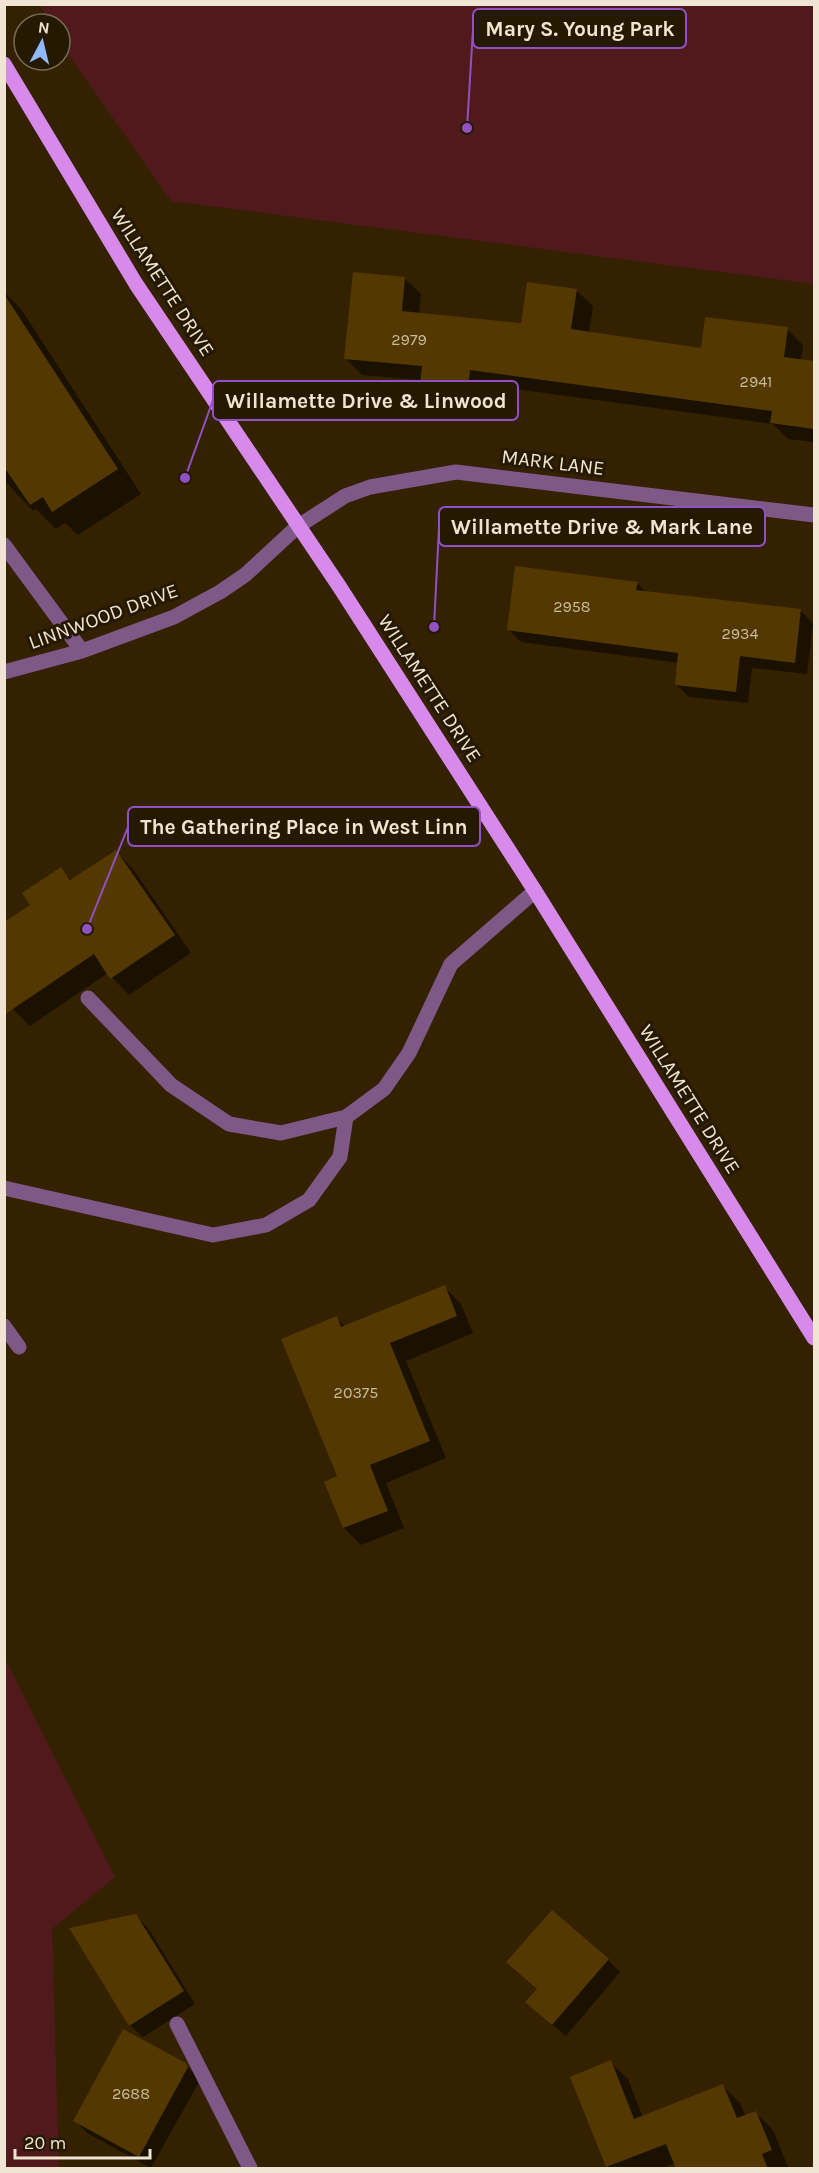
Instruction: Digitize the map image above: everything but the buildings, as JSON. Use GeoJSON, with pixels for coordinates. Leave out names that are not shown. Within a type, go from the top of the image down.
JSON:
{"type":"FeatureCollection","features":[{"type":"Feature","properties":{"kind":"main road","name":"WILLAMETTE DRIVE"},"geometry":{"type":"LineString","coordinates":[[4,64],[136,284],[297,527],[339,586],[535,891],[814,1338]]}},
{"type":"Feature","properties":{"kind":"street","name":"MARK LANE"},"geometry":{"type":"LineString","coordinates":[[297,527],[345,496],[370,488],[456,472],[814,515]]}},
{"type":"Feature","properties":{"kind":"street","name":"LINNWOOD DRIVE"},"geometry":{"type":"LineString","coordinates":[[4,672],[82,651],[174,617],[220,592],[245,575],[297,527]]}},
{"type":"Feature","properties":{"kind":"street"},"geometry":{"type":"LineString","coordinates":[[4,545],[82,651]]}},
{"type":"Feature","properties":{"kind":"street"},"geometry":{"type":"LineString","coordinates":[[88,998],[171,1085],[229,1124],[281,1133],[346,1117],[384,1089],[409,1053],[451,964],[535,891]]}},
{"type":"Feature","properties":{"kind":"street"},"geometry":{"type":"LineString","coordinates":[[4,1188],[213,1235],[266,1224],[309,1200],[340,1157],[346,1117]]}},
{"type":"Feature","properties":{"kind":"street"},"geometry":{"type":"LineString","coordinates":[[4,1326],[19,1347]]}},
{"type":"Feature","properties":{"kind":"street"},"geometry":{"type":"LineString","coordinates":[[177,2024],[250,2169]]}},
{"type":"Feature","properties":{"kind":"shaded area"},"geometry":{"type":"Polygon","coordinates":[[[40,5],[814,5],[814,284],[171,201],[72,60],[72,12],[44,12],[40,5]]]}},
{"type":"Feature","properties":{"kind":"shaded area"},"geometry":{"type":"Polygon","coordinates":[[[4,1657],[115,1877],[52,1929],[59,2168],[5,2168],[4,1657]]]}},
{"type":"Feature","properties":{"kind":"place","name":"Mary S. Young Park"},"geometry":{"type":"Point","coordinates":[467,128]}},
{"type":"Feature","properties":{"kind":"place","name":"Willamette Drive & Linwood"},"geometry":{"type":"Point","coordinates":[185,478]}},
{"type":"Feature","properties":{"kind":"place","name":"Willamette Drive & Mark Lane"},"geometry":{"type":"Point","coordinates":[434,627]}},
{"type":"Feature","properties":{"kind":"place","name":"The Gathering Place in West Linn"},"geometry":{"type":"Point","coordinates":[87,929]}}]}
